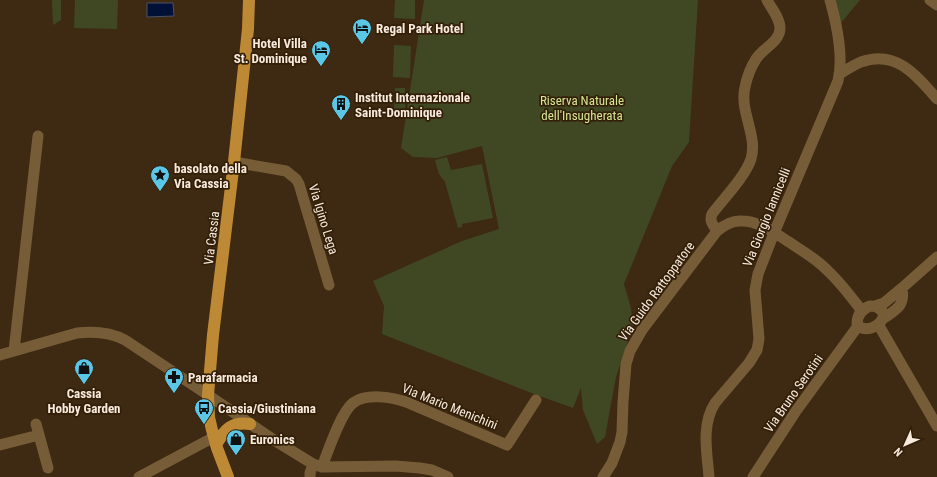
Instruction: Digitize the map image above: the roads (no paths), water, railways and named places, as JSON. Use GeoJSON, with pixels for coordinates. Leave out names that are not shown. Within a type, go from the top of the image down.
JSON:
{"type":"FeatureCollection","features":[{"type":"Feature","properties":{"kind":"main road","name":"Via Cassia"},"geometry":{"type":"LineString","coordinates":[[228,477],[215,441],[209,418],[208,395],[248,29],[249,0]]}},
{"type":"Feature","properties":{"kind":"main road"},"geometry":{"type":"LineString","coordinates":[[215,441],[233,425],[250,424]]}},
{"type":"Feature","properties":{"kind":"street"},"geometry":{"type":"LineString","coordinates":[[717,231],[712,222],[712,214],[744,173],[751,158],[752,142],[743,99],[747,78],[756,59],[776,39],[780,29],[777,19],[767,0]]}},
{"type":"Feature","properties":{"kind":"street","name":"Via Giorgio Iannicelli"},"geometry":{"type":"LineString","coordinates":[[709,477],[706,428],[710,410],[756,353],[759,339],[755,298],[759,270],[835,88],[839,74],[840,58],[837,32],[830,0]]}},
{"type":"Feature","properties":{"kind":"street"},"geometry":{"type":"LineString","coordinates":[[930,0],[937,5]]}},
{"type":"Feature","properties":{"kind":"street"},"geometry":{"type":"LineString","coordinates":[[839,74],[869,60],[881,59],[892,61],[910,69],[937,99]]}},
{"type":"Feature","properties":{"kind":"street"},"geometry":{"type":"LineString","coordinates":[[14,350],[38,136]]}},
{"type":"Feature","properties":{"kind":"street","name":"Via Igino Lega"},"geometry":{"type":"LineString","coordinates":[[234,162],[286,171],[296,179],[301,191],[329,285]]}},
{"type":"Feature","properties":{"kind":"street","name":"Via Guido Rattoppatore"},"geometry":{"type":"LineString","coordinates":[[603,477],[612,463],[620,442],[622,432],[626,364],[630,351],[640,334],[717,231],[728,223],[742,221],[755,223],[804,252],[824,267],[862,311]]}},
{"type":"Feature","properties":{"kind":"street"},"geometry":{"type":"LineString","coordinates":[[902,288],[902,303],[895,310],[870,328],[861,328],[858,326],[857,320],[862,311],[870,306],[884,303],[937,257]]}},
{"type":"Feature","properties":{"kind":"street"},"geometry":{"type":"LineString","coordinates":[[875,306],[882,310],[884,314],[881,321]]}},
{"type":"Feature","properties":{"kind":"street"},"geometry":{"type":"LineString","coordinates":[[881,321],[937,426]]}},
{"type":"Feature","properties":{"kind":"street","name":"Via Bruno Serotini"},"geometry":{"type":"LineString","coordinates":[[753,477],[796,411],[858,326]]}},
{"type":"Feature","properties":{"kind":"street"},"geometry":{"type":"LineString","coordinates":[[0,355],[77,333],[90,332],[113,335],[124,340],[274,440],[318,466],[395,466],[420,468],[432,470],[448,477]]}},
{"type":"Feature","properties":{"kind":"street","name":"Via Mario Menichini"},"geometry":{"type":"LineString","coordinates":[[318,466],[347,408],[353,402],[363,398],[374,397],[396,399],[406,402],[507,445],[536,400]]}},
{"type":"Feature","properties":{"kind":"street"},"geometry":{"type":"LineString","coordinates":[[0,445],[37,430],[48,468]]}},
{"type":"Feature","properties":{"kind":"street"},"geometry":{"type":"LineString","coordinates":[[139,477],[215,441]]}},
{"type":"Feature","properties":{"kind":"street"},"geometry":{"type":"LineString","coordinates":[[310,477],[310,473],[318,466]]}},
{"type":"Feature","properties":{"kind":"water"},"geometry":{"type":"Polygon","coordinates":[[[147,3],[173,3],[174,16],[147,17],[147,3]]]}},
{"type":"Feature","properties":{"kind":"place","name":"Regal Park Hotel"},"geometry":{"type":"Point","coordinates":[362,45]}},
{"type":"Feature","properties":{"kind":"place","name":"Hotel Villa St. Dominique"},"geometry":{"type":"Point","coordinates":[321,67]}},
{"type":"Feature","properties":{"kind":"place","name":"Institut Internazionale Saint-Dominique"},"geometry":{"type":"Point","coordinates":[341,121]}},
{"type":"Feature","properties":{"kind":"place","name":"basolato della Via Cassia"},"geometry":{"type":"Point","coordinates":[160,192]}},
{"type":"Feature","properties":{"kind":"place","name":"Cassia Hobby Garden"},"geometry":{"type":"Point","coordinates":[84,385]}},
{"type":"Feature","properties":{"kind":"place","name":"Parafarmacia"},"geometry":{"type":"Point","coordinates":[174,394]}},
{"type":"Feature","properties":{"kind":"place","name":"Cassia/Giustiniana"},"geometry":{"type":"Point","coordinates":[204,425]}},
{"type":"Feature","properties":{"kind":"place","name":"Euronics"},"geometry":{"type":"Point","coordinates":[236,456]}},
{"type":"Feature","properties":{"kind":"park label","name":"Riserva Naturale dell'Insugherata"},"geometry":{"type":"Point","coordinates":[582,108]}}]}
